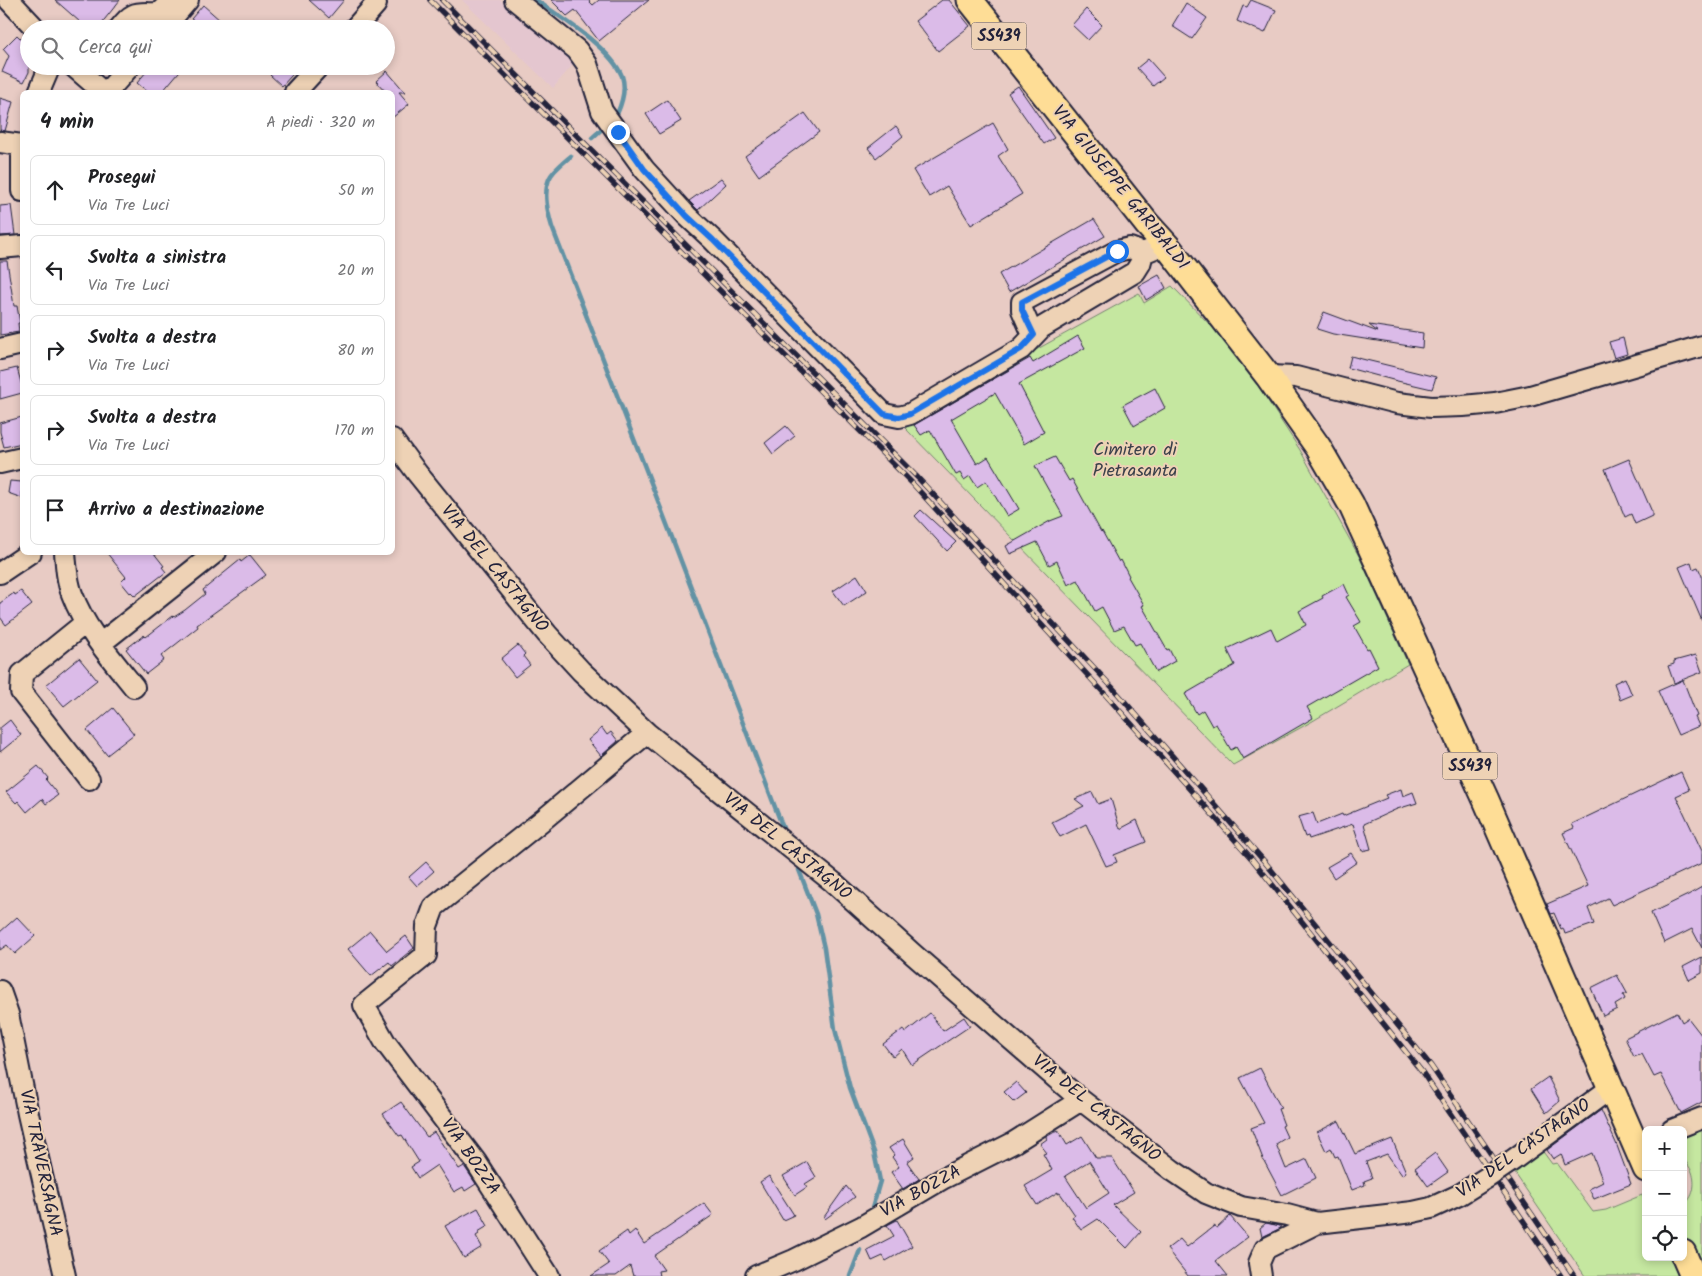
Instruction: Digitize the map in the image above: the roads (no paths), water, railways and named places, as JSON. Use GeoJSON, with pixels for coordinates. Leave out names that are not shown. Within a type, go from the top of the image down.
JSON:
{"type":"FeatureCollection","features":[{"type":"Feature","properties":{"kind":"main road","name":"VIA GIUSEPPE GARIBALDI"},"geometry":{"type":"LineString","coordinates":[[970,0],[1147,224],[1167,246],[1268,376]]}},
{"type":"Feature","properties":{"kind":"main road","name":"SS439"},"geometry":{"type":"LineString","coordinates":[[1268,376],[1318,447],[1351,504],[1486,800],[1611,1088],[1640,1142]]}},
{"type":"Feature","properties":{"kind":"main road"},"geometry":{"type":"LineString","coordinates":[[1686,1261],[1693,1276]]}},
{"type":"Feature","properties":{"kind":"street"},"geometry":{"type":"LineString","coordinates":[[126,20],[137,13],[159,13],[172,0]]}},
{"type":"Feature","properties":{"kind":"street"},"geometry":{"type":"LineString","coordinates":[[171,20],[188,0]]}},
{"type":"Feature","properties":{"kind":"street"},"geometry":{"type":"LineString","coordinates":[[515,0],[577,50],[587,64],[602,111],[644,169],[687,216],[713,240],[884,414],[899,417],[910,414],[1021,349],[1041,328],[1135,272],[1140,264],[1142,253]]}},
{"type":"Feature","properties":{"kind":"street"},"geometry":{"type":"LineString","coordinates":[[15,2],[29,20]]}},
{"type":"Feature","properties":{"kind":"street"},"geometry":{"type":"LineString","coordinates":[[362,20],[376,4]]}},
{"type":"Feature","properties":{"kind":"street"},"geometry":{"type":"LineString","coordinates":[[40,90],[46,75]]}},
{"type":"Feature","properties":{"kind":"street"},"geometry":{"type":"LineString","coordinates":[[88,75],[101,90]]}},
{"type":"Feature","properties":{"kind":"street"},"geometry":{"type":"LineString","coordinates":[[109,90],[122,75]]}},
{"type":"Feature","properties":{"kind":"street"},"geometry":{"type":"LineString","coordinates":[[297,90],[311,75]]}},
{"type":"Feature","properties":{"kind":"street"},"geometry":{"type":"LineString","coordinates":[[0,142],[20,147]]}},
{"type":"Feature","properties":{"kind":"street"},"geometry":{"type":"LineString","coordinates":[[0,248],[20,246]]}},
{"type":"Feature","properties":{"kind":"street"},"geometry":{"type":"LineString","coordinates":[[1034,335],[1022,310],[1022,302],[1117,251],[1130,248],[1142,253],[1167,246]]}},
{"type":"Feature","properties":{"kind":"street"},"geometry":{"type":"LineString","coordinates":[[0,349],[20,344]]}},
{"type":"Feature","properties":{"kind":"street"},"geometry":{"type":"LineString","coordinates":[[1268,376],[1296,378],[1397,403],[1431,407],[1463,406],[1495,403],[1530,396],[1701,349]]}},
{"type":"Feature","properties":{"kind":"street","name":"VIA DEL CASTAGNO"},"geometry":{"type":"LineString","coordinates":[[395,443],[547,634],[581,671],[646,733],[833,882],[1081,1100],[1172,1170],[1206,1193],[1241,1207],[1317,1223],[1405,1214],[1431,1208],[1488,1177],[1611,1088]]}},
{"type":"Feature","properties":{"kind":"street"},"geometry":{"type":"LineString","coordinates":[[0,463],[20,458]]}},
{"type":"Feature","properties":{"kind":"street"},"geometry":{"type":"LineString","coordinates":[[0,573],[27,555]]}},
{"type":"Feature","properties":{"kind":"street"},"geometry":{"type":"LineString","coordinates":[[65,555],[68,580],[72,594],[85,623],[134,687]]}},
{"type":"Feature","properties":{"kind":"street"},"geometry":{"type":"LineString","coordinates":[[100,644],[212,555]]}},
{"type":"Feature","properties":{"kind":"street"},"geometry":{"type":"LineString","coordinates":[[85,623],[22,674],[22,692],[89,779]]}},
{"type":"Feature","properties":{"kind":"street","name":"VIA BOZZA"},"geometry":{"type":"LineString","coordinates":[[549,1276],[476,1162],[384,1042],[364,1005],[426,955],[427,926],[434,907],[544,820],[646,733]]}},
{"type":"Feature","properties":{"kind":"street","name":"VIA TRAVERSAGNA"},"geometry":{"type":"LineString","coordinates":[[0,992],[8,1014],[64,1276]]}},
{"type":"Feature","properties":{"kind":"street","name":"VIA BOZZA"},"geometry":{"type":"LineString","coordinates":[[756,1276],[794,1260],[861,1227],[944,1178],[1013,1143],[1081,1100]]}},
{"type":"Feature","properties":{"kind":"street"},"geometry":{"type":"LineString","coordinates":[[1682,1126],[1702,1118]]}},
{"type":"Feature","properties":{"kind":"street"},"geometry":{"type":"LineString","coordinates":[[1261,1276],[1259,1262],[1265,1249],[1317,1223]]}},
{"type":"Feature","properties":{"kind":"waterway"},"geometry":{"type":"LineString","coordinates":[[536,0],[584,34],[607,54],[616,65],[624,85],[622,100],[617,114]]}},
{"type":"Feature","properties":{"kind":"waterway"},"geometry":{"type":"LineString","coordinates":[[592,138],[603,128]]}},
{"type":"Feature","properties":{"kind":"waterway"},"geometry":{"type":"LineString","coordinates":[[571,156],[553,172],[547,185],[547,203],[552,227],[783,828]]}},
{"type":"Feature","properties":{"kind":"waterway"},"geometry":{"type":"LineString","coordinates":[[799,870],[816,914],[824,948],[835,1029],[850,1088],[874,1152],[880,1181],[871,1212]]}},
{"type":"Feature","properties":{"kind":"waterway"},"geometry":{"type":"LineString","coordinates":[[850,1276],[860,1250]]}},
{"type":"Feature","properties":{"kind":"railway"},"geometry":{"type":"LineString","coordinates":[[430,0],[912,483],[1252,859],[1422,1072],[1561,1276]]}},
{"type":"Feature","properties":{"kind":"railway"},"geometry":{"type":"LineString","coordinates":[[442,0],[918,478],[1112,687],[1264,861],[1431,1066],[1574,1276]]}},
{"type":"Feature","properties":{"kind":"park label","name":"Cimitero di Pietrasanta"},"geometry":{"type":"Point","coordinates":[1135,460]}}]}
